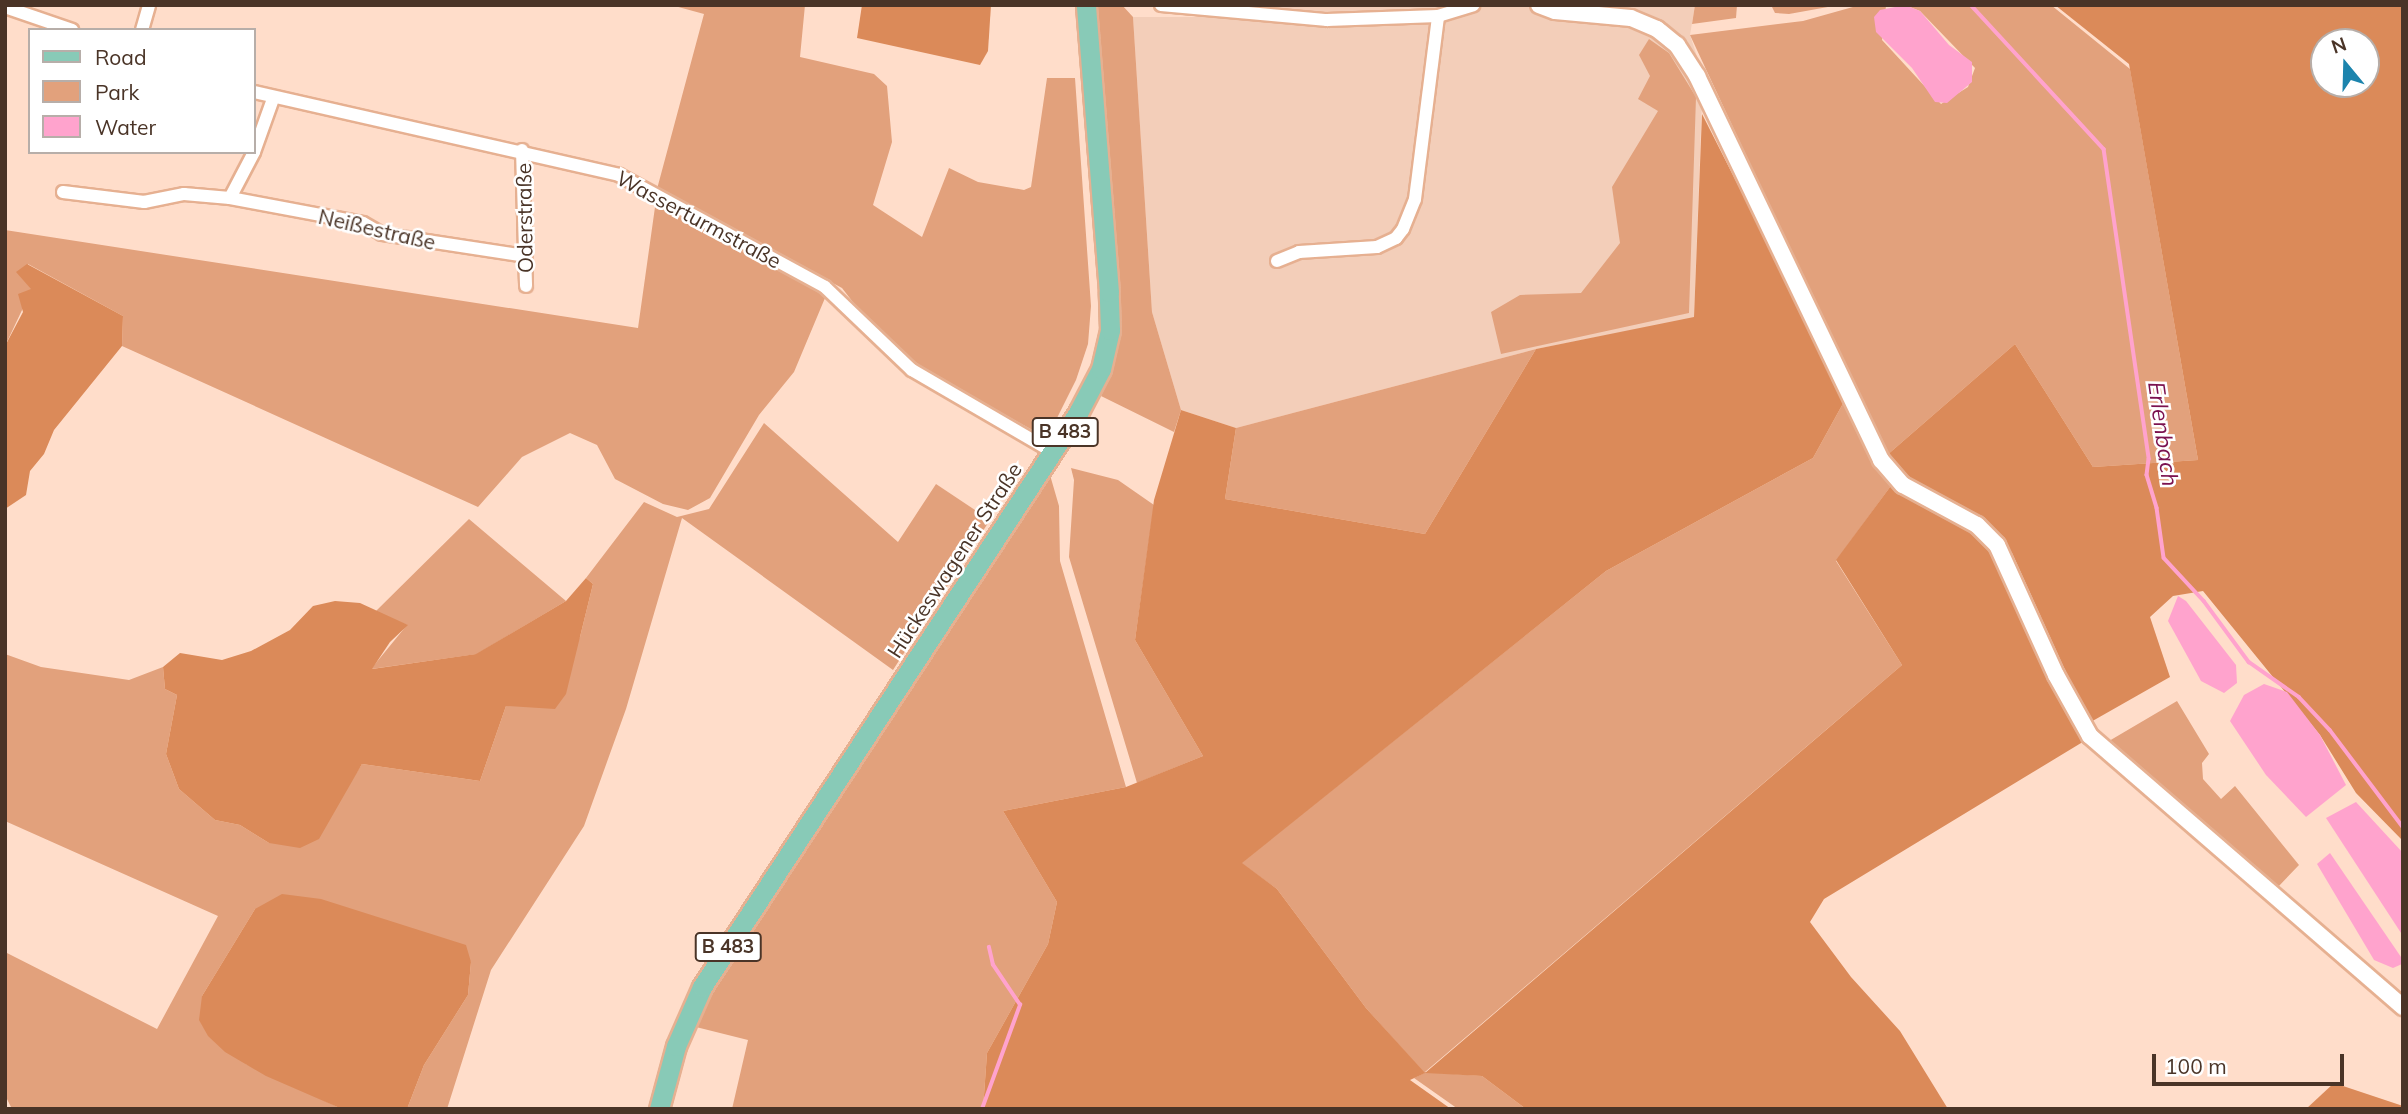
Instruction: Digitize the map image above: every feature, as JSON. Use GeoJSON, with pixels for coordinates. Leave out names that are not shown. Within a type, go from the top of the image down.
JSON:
{"type":"FeatureCollection","features":[{"type":"Feature","properties":{"kind":"main road","name":"Hückeswagener Straße"},"geometry":{"type":"LineString","coordinates":[[659,1109],[692,1005],[1097,378],[1110,330],[1086,5]]}},
{"type":"Feature","properties":{"kind":"street"},"geometry":{"type":"LineString","coordinates":[[143,28],[149,5]]}},
{"type":"Feature","properties":{"kind":"street"},"geometry":{"type":"LineString","coordinates":[[1161,5],[1327,20],[1438,16],[1473,5]]}},
{"type":"Feature","properties":{"kind":"street"},"geometry":{"type":"LineString","coordinates":[[1539,5],[1630,18],[1671,40],[1697,76],[1881,460],[1903,485],[1977,525],[1997,545],[2056,675],[2090,736],[2403,1007]]}},
{"type":"Feature","properties":{"kind":"street"},"geometry":{"type":"LineString","coordinates":[[5,7],[66,28]]}},
{"type":"Feature","properties":{"kind":"street"},"geometry":{"type":"LineString","coordinates":[[1277,261],[1299,252],[1377,247],[1396,238],[1403,229],[1415,199],[1438,16]]}},
{"type":"Feature","properties":{"kind":"street","name":"Wasserturmstraße"},"geometry":{"type":"LineString","coordinates":[[256,93],[273,99],[523,150],[619,175],[825,287],[912,370],[1051,452]]}},
{"type":"Feature","properties":{"kind":"street"},"geometry":{"type":"LineString","coordinates":[[256,146],[273,99]]}},
{"type":"Feature","properties":{"kind":"street","name":"Oderstraße"},"geometry":{"type":"LineString","coordinates":[[523,150],[526,286]]}},
{"type":"Feature","properties":{"kind":"street"},"geometry":{"type":"LineString","coordinates":[[230,198],[253,154]]}},
{"type":"Feature","properties":{"kind":"street","name":"Neißestraße"},"geometry":{"type":"LineString","coordinates":[[63,192],[144,202],[184,194],[230,198],[363,223],[382,234],[525,256]]}},
{"type":"Feature","properties":{"kind":"shaded area"},"geometry":{"type":"Polygon","coordinates":[[[862,5],[991,5],[988,51],[980,65],[857,38],[862,5]]]}},
{"type":"Feature","properties":{"kind":"shaded area"},"geometry":{"type":"Polygon","coordinates":[[[1240,5],[1695,5],[1690,35],[1703,75],[1694,318],[1536,349],[1236,428],[1181,410],[1152,312],[1133,17],[1217,17],[1240,5]]]}},
{"type":"Feature","properties":{"kind":"shaded area"},"geometry":{"type":"Polygon","coordinates":[[[2055,5],[2403,5],[2403,841],[2356,793],[2320,735],[2203,591],[2173,596],[2150,617],[2170,677],[2089,723],[2012,553],[1998,534],[1971,512],[1912,484],[1886,456],[2015,344],[2093,467],[2198,460],[2129,64],[2055,5]]]}},
{"type":"Feature","properties":{"kind":"shaded area"},"geometry":{"type":"Polygon","coordinates":[[[1702,114],[1846,398],[1813,458],[1606,571],[1242,863],[1277,889],[1366,1008],[1425,1073],[1410,1080],[1451,1109],[983,1109],[987,1053],[1048,944],[1057,902],[1003,811],[1126,787],[1203,756],[1135,640],[1154,500],[1181,410],[1236,428],[1225,499],[1425,534],[1536,349],[1694,317],[1702,114]]]}},
{"type":"Feature","properties":{"kind":"shaded area"},"geometry":{"type":"Polygon","coordinates":[[[27,264],[123,316],[122,346],[54,430],[44,454],[30,471],[26,495],[5,509],[5,346],[23,312],[18,294],[31,289],[16,272],[27,264]]]}},
{"type":"Feature","properties":{"kind":"shaded area"},"geometry":{"type":"Polygon","coordinates":[[[1893,483],[1985,541],[2002,564],[2036,648],[2074,726],[2086,740],[1824,899],[1810,922],[1851,977],[1900,1031],[1948,1109],[1526,1109],[1482,1076],[1425,1073],[1902,665],[1836,560],[1893,483]]]}},
{"type":"Feature","properties":{"kind":"shaded area"},"geometry":{"type":"Polygon","coordinates":[[[586,578],[593,584],[566,694],[555,709],[506,706],[480,781],[362,764],[319,839],[300,848],[269,843],[240,825],[215,820],[179,789],[166,754],[177,695],[165,689],[163,667],[180,653],[222,660],[251,651],[290,630],[313,606],[335,601],[360,603],[408,625],[390,642],[372,669],[476,654],[566,601],[586,578]]]}},
{"type":"Feature","properties":{"kind":"shaded area"},"geometry":{"type":"Polygon","coordinates":[[[282,894],[321,899],[466,945],[471,962],[468,995],[424,1065],[407,1109],[342,1109],[266,1076],[225,1052],[208,1036],[199,1020],[202,996],[255,909],[282,894]]]}},
{"type":"Feature","properties":{"kind":"shaded area"},"geometry":{"type":"Polygon","coordinates":[[[2334,1083],[2403,1106],[2403,1109],[2306,1109],[2334,1083]]]}},
{"type":"Feature","properties":{"kind":"green space"},"geometry":{"type":"Polygon","coordinates":[[[671,5],[805,5],[800,57],[874,74],[887,86],[892,142],[873,205],[922,237],[949,168],[978,182],[1024,190],[1031,187],[1047,78],[1075,78],[1091,306],[1088,344],[1076,380],[1047,438],[921,369],[880,337],[842,288],[657,189],[704,14],[671,5]]]}},
{"type":"Feature","properties":{"kind":"green space"},"geometry":{"type":"Polygon","coordinates":[[[1096,5],[1122,5],[1133,17],[1152,312],[1181,410],[1174,432],[1101,396],[1114,364],[1120,319],[1096,5]]]}},
{"type":"Feature","properties":{"kind":"green space"},"geometry":{"type":"Polygon","coordinates":[[[1695,5],[1737,5],[1736,18],[1692,24],[1695,5]]]}},
{"type":"Feature","properties":{"kind":"green space"},"geometry":{"type":"Polygon","coordinates":[[[1771,5],[1839,5],[1789,14],[1775,13],[1771,5]]]}},
{"type":"Feature","properties":{"kind":"green space"},"geometry":{"type":"Polygon","coordinates":[[[1860,5],[1891,5],[1886,6],[1882,40],[1941,104],[1968,87],[1975,68],[1920,11],[1905,5],[2051,5],[2130,69],[2198,460],[2093,467],[2015,344],[1886,456],[1690,35],[1803,21],[1860,5]]]}},
{"type":"Feature","properties":{"kind":"green space"},"geometry":{"type":"Polygon","coordinates":[[[1649,39],[1669,53],[1696,97],[1689,313],[1501,354],[1491,312],[1520,295],[1581,293],[1620,243],[1612,187],[1658,111],[1638,99],[1650,76],[1639,55],[1649,39]]]}},
{"type":"Feature","properties":{"kind":"green space"},"geometry":{"type":"Polygon","coordinates":[[[656,200],[822,291],[825,298],[794,372],[759,415],[710,498],[688,510],[663,504],[615,479],[597,445],[570,433],[522,457],[478,507],[122,346],[123,316],[28,264],[32,289],[5,346],[5,230],[638,328],[656,200]]]}},
{"type":"Feature","properties":{"kind":"green space"},"geometry":{"type":"Polygon","coordinates":[[[1536,349],[1425,534],[1225,499],[1236,428],[1536,349]]]}},
{"type":"Feature","properties":{"kind":"green space"},"geometry":{"type":"Polygon","coordinates":[[[1846,398],[1893,483],[1836,561],[1902,665],[1425,1072],[1482,1076],[1526,1109],[1458,1109],[1414,1078],[1424,1073],[1366,1008],[1277,889],[1241,863],[1606,571],[1813,458],[1846,398]]]}},
{"type":"Feature","properties":{"kind":"green space"},"geometry":{"type":"Polygon","coordinates":[[[764,423],[898,542],[936,484],[990,520],[893,670],[682,518],[626,709],[584,826],[491,970],[447,1109],[407,1109],[424,1065],[468,995],[471,962],[448,940],[255,909],[202,996],[246,1064],[342,1109],[12,1109],[5,1095],[5,952],[157,1029],[218,916],[5,821],[5,654],[41,667],[129,680],[163,667],[165,689],[177,695],[166,754],[179,789],[215,820],[240,825],[269,843],[344,792],[362,764],[480,781],[506,706],[528,706],[580,637],[593,584],[586,578],[644,502],[677,517],[709,509],[764,423]]]}},
{"type":"Feature","properties":{"kind":"green space"},"geometry":{"type":"Polygon","coordinates":[[[1071,468],[1118,480],[1154,505],[1135,640],[1203,756],[1137,783],[1069,557],[1074,480],[1071,468]]]}},
{"type":"Feature","properties":{"kind":"green space"},"geometry":{"type":"Polygon","coordinates":[[[1050,475],[1059,506],[1060,561],[1126,787],[1003,811],[1057,902],[1048,944],[987,1053],[983,1109],[732,1109],[748,1040],[692,1026],[711,990],[1050,475]]]}},
{"type":"Feature","properties":{"kind":"green space"},"geometry":{"type":"Polygon","coordinates":[[[469,519],[566,601],[477,654],[371,669],[407,625],[375,612],[469,519]]]}},
{"type":"Feature","properties":{"kind":"green space"},"geometry":{"type":"Polygon","coordinates":[[[2177,701],[2209,754],[2202,763],[2203,779],[2221,799],[2235,786],[2299,865],[2278,887],[2109,741],[2177,701]]]}},
{"type":"Feature","properties":{"kind":"water"},"geometry":{"type":"Polygon","coordinates":[[[1905,5],[1920,11],[1949,45],[1972,62],[1972,82],[1947,103],[1935,102],[1912,68],[1876,32],[1874,17],[1880,10],[1905,5]]]}},
{"type":"Feature","properties":{"kind":"water"},"geometry":{"type":"Polygon","coordinates":[[[2178,596],[2186,601],[2236,665],[2237,683],[2224,693],[2201,681],[2168,621],[2178,596]]]}},
{"type":"Feature","properties":{"kind":"water"},"geometry":{"type":"Polygon","coordinates":[[[2264,684],[2287,692],[2320,735],[2346,785],[2306,817],[2266,775],[2230,721],[2244,695],[2264,684]]]}},
{"type":"Feature","properties":{"kind":"water"},"geometry":{"type":"Polygon","coordinates":[[[2356,802],[2403,853],[2403,936],[2326,818],[2356,802]]]}},
{"type":"Feature","properties":{"kind":"water"},"geometry":{"type":"Polygon","coordinates":[[[2330,853],[2401,957],[2402,964],[2393,968],[2374,960],[2317,864],[2330,853]]]}},
{"type":"Feature","properties":{"kind":"waterway","name":"Erlenbach"},"geometry":{"type":"LineString","coordinates":[[1971,5],[2104,149],[2149,459],[2147,475],[2157,508],[2164,558],[2204,601],[2249,662],[2299,697],[2330,730],[2403,827]]}},
{"type":"Feature","properties":{"kind":"waterway"},"geometry":{"type":"LineString","coordinates":[[982,1109],[1020,1005],[993,965],[989,947]]}}]}
